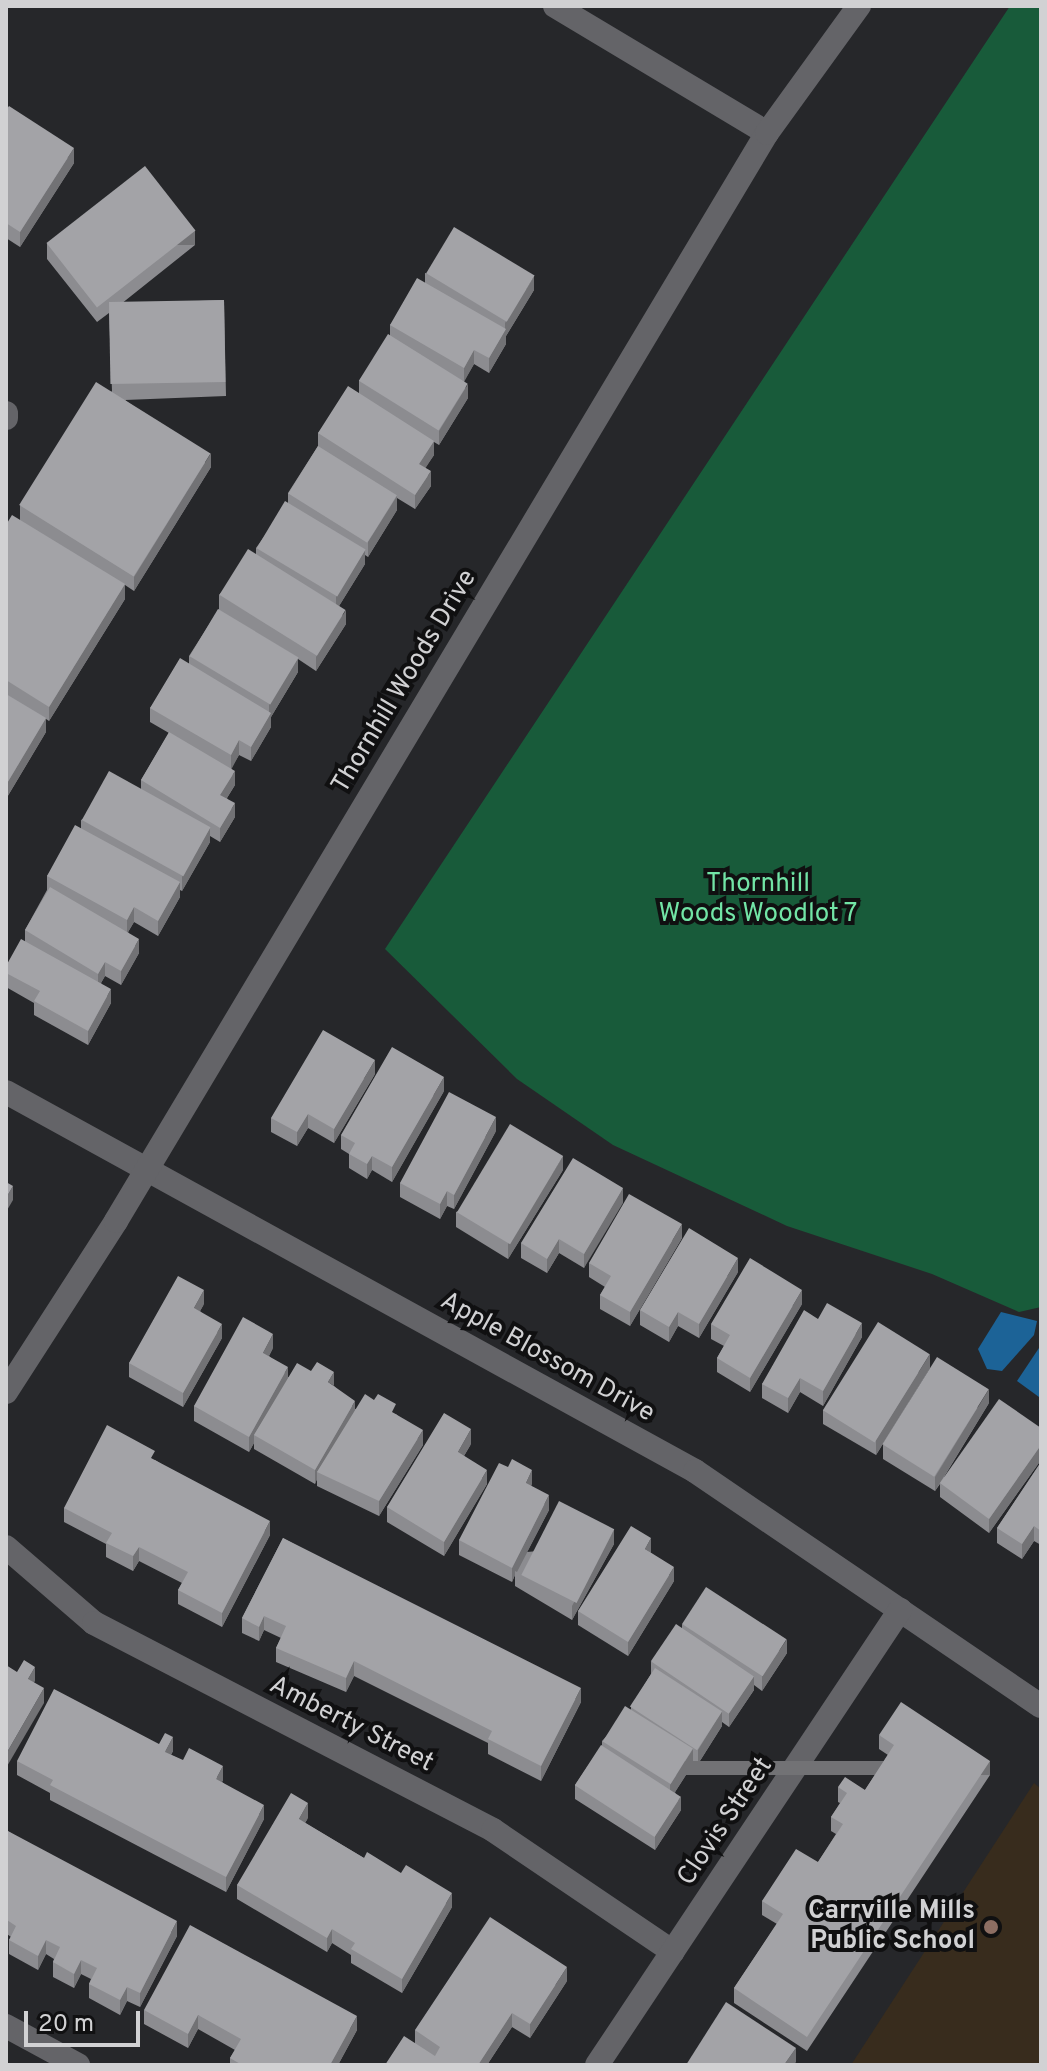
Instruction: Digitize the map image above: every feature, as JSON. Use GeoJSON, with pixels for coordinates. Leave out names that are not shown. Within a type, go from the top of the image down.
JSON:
{"type":"FeatureCollection","features":[{"type":"Feature","properties":{"kind":"street"},"geometry":{"type":"LineString","coordinates":[[555,6],[767,133]]}},
{"type":"Feature","properties":{"kind":"street","name":"Thornhill Woods Drive"},"geometry":{"type":"LineString","coordinates":[[6,1392],[146,1169],[767,133],[859,6]]}},
{"type":"Feature","properties":{"kind":"street","name":"Apple Blossom Drive"},"geometry":{"type":"LineString","coordinates":[[6,1092],[695,1471],[1041,1706]]}},
{"type":"Feature","properties":{"kind":"street","name":"Amberty Street"},"geometry":{"type":"LineString","coordinates":[[6,1547],[94,1623],[493,1830],[673,1952]]}},
{"type":"Feature","properties":{"kind":"street","name":"Clovis Street"},"geometry":{"type":"LineString","coordinates":[[597,2065],[900,1610]]}},
{"type":"Feature","properties":{"kind":"street"},"geometry":{"type":"LineString","coordinates":[[6,2026],[78,2065]]}},
{"type":"Feature","properties":{"kind":"shaded area","name":"Carrville Mills Public School"},"geometry":{"type":"Polygon","coordinates":[[[1034,1783],[1041,1789],[1041,2065],[851,2065],[1034,1783]]]}},
{"type":"Feature","properties":{"kind":"green space","name":"Thornhill Woods Woodlot 7"},"geometry":{"type":"Polygon","coordinates":[[[1010,6],[1041,6],[1041,1307],[1019,1312],[932,1274],[787,1226],[613,1145],[517,1079],[385,949],[1010,6]]]}},
{"type":"Feature","properties":{"kind":"water"},"geometry":{"type":"Polygon","coordinates":[[[1001,1312],[1037,1321],[1034,1335],[1002,1371],[987,1369],[978,1349],[1001,1312]]]}},
{"type":"Feature","properties":{"kind":"water"},"geometry":{"type":"Polygon","coordinates":[[[1041,1345],[1041,1393],[1039,1397],[1017,1381],[1041,1345]]]}},
{"type":"Feature","properties":{"kind":"building"},"geometry":{"type":"Polygon","coordinates":[[[9,106],[74,148],[20,232],[6,223],[6,110],[9,106]]]}},
{"type":"Feature","properties":{"kind":"building"},"geometry":{"type":"Polygon","coordinates":[[[145,166],[195,231],[97,308],[46,243],[145,166]]]}},
{"type":"Feature","properties":{"kind":"building"},"geometry":{"type":"Polygon","coordinates":[[[454,227],[535,275],[507,322],[426,273],[454,227]]]}},
{"type":"Feature","properties":{"kind":"building"},"geometry":{"type":"Polygon","coordinates":[[[417,278],[506,329],[489,358],[474,350],[464,368],[390,325],[417,278]]]}},
{"type":"Feature","properties":{"kind":"building"},"geometry":{"type":"Polygon","coordinates":[[[224,300],[225,382],[110,384],[109,302],[224,300]]]}},
{"type":"Feature","properties":{"kind":"building"},"geometry":{"type":"Polygon","coordinates":[[[388,334],[468,384],[439,430],[359,381],[388,334]]]}},
{"type":"Feature","properties":{"kind":"building"},"geometry":{"type":"Polygon","coordinates":[[[96,382],[210,454],[134,577],[19,505],[96,382]]]}},
{"type":"Feature","properties":{"kind":"building"},"geometry":{"type":"Polygon","coordinates":[[[348,386],[434,441],[419,464],[431,471],[415,495],[318,433],[348,386]]]}},
{"type":"Feature","properties":{"kind":"building"},"geometry":{"type":"Polygon","coordinates":[[[318,446],[397,495],[367,543],[288,493],[318,446]]]}},
{"type":"Feature","properties":{"kind":"building"},"geometry":{"type":"Polygon","coordinates":[[[285,501],[366,549],[337,597],[257,548],[285,501]]]}},
{"type":"Feature","properties":{"kind":"building"},"geometry":{"type":"Polygon","coordinates":[[[12,515],[125,584],[49,707],[6,680],[6,525],[12,515]]]}},
{"type":"Feature","properties":{"kind":"building"},"geometry":{"type":"Polygon","coordinates":[[[248,549],[346,610],[317,656],[219,595],[248,549]]]}},
{"type":"Feature","properties":{"kind":"building"},"geometry":{"type":"Polygon","coordinates":[[[218,609],[299,657],[270,705],[190,656],[218,609]]]}},
{"type":"Feature","properties":{"kind":"building"},"geometry":{"type":"Polygon","coordinates":[[[180,658],[271,713],[251,747],[239,740],[231,755],[150,708],[180,658]]]}},
{"type":"Feature","properties":{"kind":"building"},"geometry":{"type":"Polygon","coordinates":[[[6,694],[46,718],[6,785],[6,694]]]}},
{"type":"Feature","properties":{"kind":"building"},"geometry":{"type":"Polygon","coordinates":[[[169,732],[235,771],[220,795],[235,803],[220,828],[141,780],[169,732]]]}},
{"type":"Feature","properties":{"kind":"building"},"geometry":{"type":"Polygon","coordinates":[[[109,771],[210,827],[183,876],[82,820],[109,771]]]}},
{"type":"Feature","properties":{"kind":"building"},"geometry":{"type":"Polygon","coordinates":[[[75,825],[180,882],[158,921],[134,907],[127,920],[47,876],[75,825]]]}},
{"type":"Feature","properties":{"kind":"building"},"geometry":{"type":"Polygon","coordinates":[[[50,887],[139,939],[121,971],[105,962],[98,974],[25,930],[50,887]]]}},
{"type":"Feature","properties":{"kind":"building"},"geometry":{"type":"Polygon","coordinates":[[[21,939],[111,989],[88,1031],[34,1001],[40,991],[6,973],[6,966],[21,939]]]}},
{"type":"Feature","properties":{"kind":"building"},"geometry":{"type":"Polygon","coordinates":[[[323,1030],[375,1060],[334,1129],[308,1114],[297,1132],[271,1118],[323,1030]]]}},
{"type":"Feature","properties":{"kind":"building"},"geometry":{"type":"Polygon","coordinates":[[[392,1047],[444,1077],[392,1167],[372,1156],[367,1164],[349,1154],[355,1143],[341,1135],[392,1047]]]}},
{"type":"Feature","properties":{"kind":"building"},"geometry":{"type":"Polygon","coordinates":[[[449,1092],[496,1117],[454,1195],[447,1191],[440,1204],[400,1183],[449,1092]]]}},
{"type":"Feature","properties":{"kind":"building"},"geometry":{"type":"Polygon","coordinates":[[[510,1124],[563,1156],[510,1244],[457,1212],[510,1124]]]}},
{"type":"Feature","properties":{"kind":"building"},"geometry":{"type":"Polygon","coordinates":[[[573,1158],[623,1188],[584,1254],[559,1239],[547,1259],[521,1243],[573,1158]]]}},
{"type":"Feature","properties":{"kind":"building"},"geometry":{"type":"Polygon","coordinates":[[[6,1182],[13,1186],[6,1198],[6,1182]]]}},
{"type":"Feature","properties":{"kind":"building"},"geometry":{"type":"Polygon","coordinates":[[[629,1194],[682,1224],[630,1312],[600,1295],[611,1276],[589,1263],[629,1194]]]}},
{"type":"Feature","properties":{"kind":"building"},"geometry":{"type":"Polygon","coordinates":[[[689,1228],[738,1258],[699,1324],[678,1312],[669,1327],[640,1310],[689,1228]]]}},
{"type":"Feature","properties":{"kind":"building"},"geometry":{"type":"Polygon","coordinates":[[[750,1258],[802,1290],[750,1378],[717,1358],[730,1335],[711,1324],[750,1258]]]}},
{"type":"Feature","properties":{"kind":"building"},"geometry":{"type":"Polygon","coordinates":[[[178,1276],[204,1290],[194,1308],[222,1324],[183,1393],[129,1363],[178,1276]]]}},
{"type":"Feature","properties":{"kind":"building"},"geometry":{"type":"Polygon","coordinates":[[[827,1303],[862,1323],[823,1391],[800,1378],[788,1398],[762,1384],[804,1310],[818,1319],[827,1303]]]}},
{"type":"Feature","properties":{"kind":"building"},"geometry":{"type":"Polygon","coordinates":[[[243,1317],[273,1334],[263,1353],[288,1367],[249,1437],[194,1406],[243,1317]]]}},
{"type":"Feature","properties":{"kind":"building"},"geometry":{"type":"Polygon","coordinates":[[[878,1322],[930,1354],[875,1443],[823,1410],[878,1322]]]}},
{"type":"Feature","properties":{"kind":"building"},"geometry":{"type":"Polygon","coordinates":[[[937,1357],[989,1389],[934,1477],[882,1444],[937,1357]]]}},
{"type":"Feature","properties":{"kind":"building"},"geometry":{"type":"Polygon","coordinates":[[[317,1362],[334,1372],[328,1382],[355,1401],[315,1470],[254,1435],[297,1363],[311,1371],[317,1362]]]}},
{"type":"Feature","properties":{"kind":"building"},"geometry":{"type":"Polygon","coordinates":[[[365,1394],[374,1400],[378,1394],[396,1404],[392,1412],[423,1430],[379,1501],[317,1472],[365,1394]]]}},
{"type":"Feature","properties":{"kind":"building"},"geometry":{"type":"Polygon","coordinates":[[[999,1399],[1041,1428],[1041,1445],[989,1519],[940,1483],[999,1399]]]}},
{"type":"Feature","properties":{"kind":"building"},"geometry":{"type":"Polygon","coordinates":[[[444,1413],[471,1429],[458,1452],[487,1470],[444,1542],[387,1507],[444,1413]]]}},
{"type":"Feature","properties":{"kind":"building"},"geometry":{"type":"Polygon","coordinates":[[[107,1425],[155,1451],[151,1458],[270,1521],[222,1613],[178,1590],[188,1572],[139,1547],[133,1556],[106,1543],[112,1533],[64,1508],[107,1425]]]}},
{"type":"Feature","properties":{"kind":"building"},"geometry":{"type":"Polygon","coordinates":[[[512,1459],[532,1470],[526,1483],[549,1495],[512,1568],[459,1540],[499,1463],[508,1467],[512,1459]]]}},
{"type":"Feature","properties":{"kind":"building"},"geometry":{"type":"Polygon","coordinates":[[[1041,1462],[1041,1531],[1034,1526],[1022,1544],[997,1528],[1041,1462]]]}},
{"type":"Feature","properties":{"kind":"building"},"geometry":{"type":"Polygon","coordinates":[[[559,1501],[614,1529],[577,1603],[521,1575],[559,1501]]]}},
{"type":"Feature","properties":{"kind":"building"},"geometry":{"type":"Polygon","coordinates":[[[631,1526],[651,1538],[645,1549],[674,1567],[628,1642],[578,1611],[631,1526]]]}},
{"type":"Feature","properties":{"kind":"building"},"geometry":{"type":"Polygon","coordinates":[[[283,1538],[581,1688],[541,1766],[488,1739],[492,1731],[354,1661],[346,1678],[276,1648],[286,1626],[264,1616],[259,1627],[242,1618],[283,1538]]]}},
{"type":"Feature","properties":{"kind":"building"},"geometry":{"type":"Polygon","coordinates":[[[706,1587],[787,1639],[763,1676],[682,1624],[706,1587]]]}},
{"type":"Feature","properties":{"kind":"building"},"geometry":{"type":"Polygon","coordinates":[[[676,1624],[754,1677],[729,1714],[651,1661],[676,1624]]]}},
{"type":"Feature","properties":{"kind":"building"},"geometry":{"type":"Polygon","coordinates":[[[24,1660],[35,1667],[28,1679],[44,1688],[6,1754],[6,1665],[17,1672],[24,1660]]]}},
{"type":"Feature","properties":{"kind":"building"},"geometry":{"type":"Polygon","coordinates":[[[655,1668],[722,1712],[697,1750],[630,1707],[655,1668]]]}},
{"type":"Feature","properties":{"kind":"building"},"geometry":{"type":"Polygon","coordinates":[[[54,1689],[159,1744],[165,1733],[173,1737],[165,1752],[183,1760],[189,1748],[223,1766],[216,1779],[264,1805],[226,1877],[50,1785],[53,1780],[17,1761],[54,1689]]]}},
{"type":"Feature","properties":{"kind":"building"},"geometry":{"type":"Polygon","coordinates":[[[901,1702],[990,1761],[807,2037],[734,1988],[783,1914],[762,1901],[796,1849],[818,1862],[843,1824],[831,1817],[847,1793],[838,1787],[845,1777],[865,1790],[894,1745],[879,1735],[901,1702]]]}},
{"type":"Feature","properties":{"kind":"building"},"geometry":{"type":"Polygon","coordinates":[[[625,1706],[693,1748],[671,1784],[603,1742],[625,1706]]]}},
{"type":"Feature","properties":{"kind":"building"},"geometry":{"type":"Polygon","coordinates":[[[601,1745],[681,1797],[655,1837],[575,1785],[601,1745]]]}},
{"type":"Feature","properties":{"kind":"building"},"geometry":{"type":"Polygon","coordinates":[[[291,1793],[308,1803],[299,1819],[364,1858],[367,1852],[401,1873],[406,1865],[452,1893],[402,1979],[351,1949],[355,1943],[332,1929],[327,1938],[237,1885],[291,1793]]]}},
{"type":"Feature","properties":{"kind":"building"},"geometry":{"type":"Polygon","coordinates":[[[6,1830],[177,1921],[140,1993],[127,1987],[120,2000],[89,1984],[97,1968],[81,1960],[74,1974],[53,1962],[60,1947],[46,1940],[38,1956],[9,1940],[16,1926],[6,1921],[6,1830]]]}},
{"type":"Feature","properties":{"kind":"building"},"geometry":{"type":"Polygon","coordinates":[[[490,1917],[567,1967],[530,2024],[512,2013],[478,2065],[385,2065],[404,2036],[435,2056],[440,2047],[415,2030],[490,1917]]]}},
{"type":"Feature","properties":{"kind":"building"},"geometry":{"type":"Polygon","coordinates":[[[190,1925],[357,2016],[330,2065],[242,2065],[230,2058],[241,2039],[198,2015],[188,2034],[144,2010],[190,1925]]]}},
{"type":"Feature","properties":{"kind":"building"},"geometry":{"type":"Polygon","coordinates":[[[726,2002],[796,2048],[784,2065],[686,2065],[726,2002]]]}},
{"type":"Feature","properties":{"kind":"place","name":"Carrville Mills Public School"},"geometry":{"type":"Point","coordinates":[991,1927]}}]}
